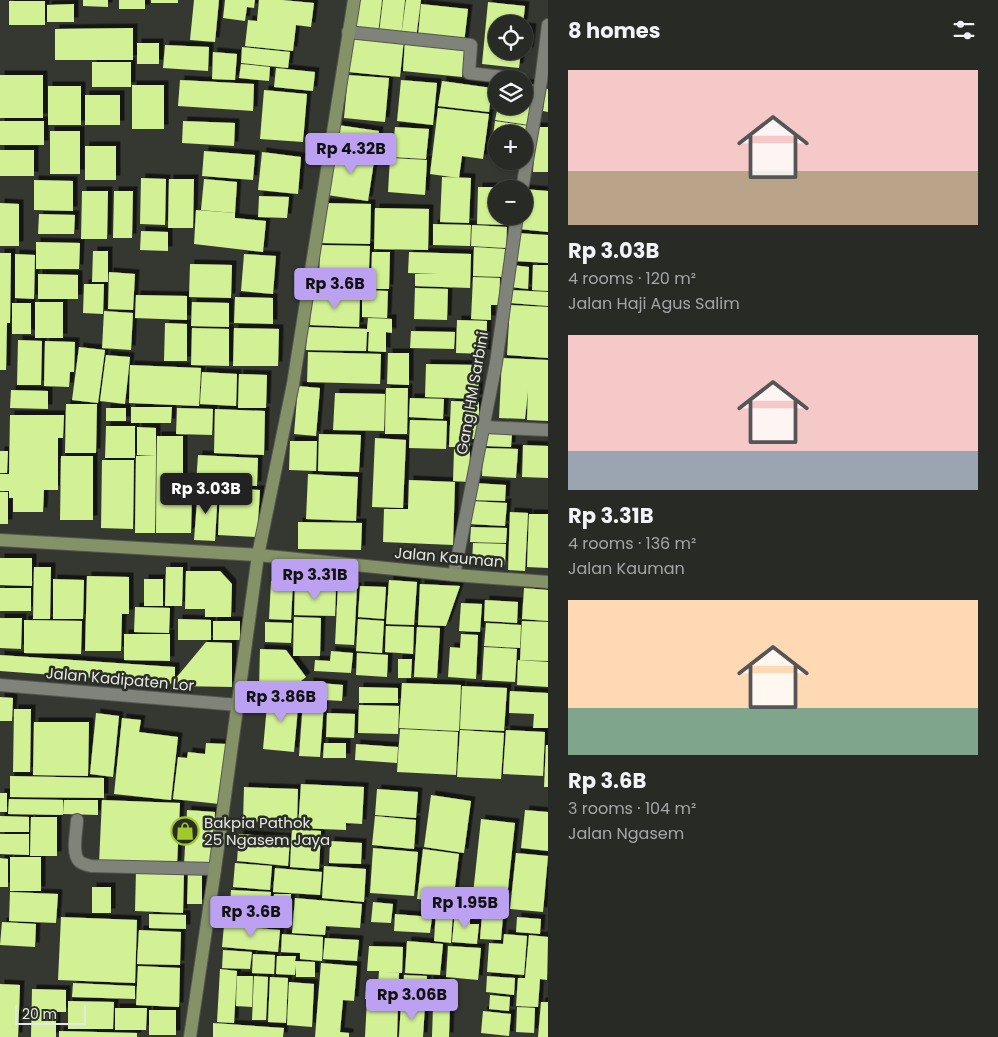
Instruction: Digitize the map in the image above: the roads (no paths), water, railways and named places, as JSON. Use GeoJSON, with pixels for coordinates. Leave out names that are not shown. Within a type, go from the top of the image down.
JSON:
{"type":"FeatureCollection","features":[{"type":"Feature","properties":{"kind":"street"},"geometry":{"type":"LineString","coordinates":[[190,1037],[258,555],[293,384],[354,0]]}},
{"type":"Feature","properties":{"kind":"street"},"geometry":{"type":"LineString","coordinates":[[524,180],[545,82],[548,25]]}},
{"type":"Feature","properties":{"kind":"street"},"geometry":{"type":"LineString","coordinates":[[348,32],[472,45],[469,72],[488,75]]}},
{"type":"Feature","properties":{"kind":"street","name":"Gang HM Sarbini"},"geometry":{"type":"LineString","coordinates":[[454,575],[496,363],[515,225]]}},
{"type":"Feature","properties":{"kind":"street"},"geometry":{"type":"LineString","coordinates":[[484,427],[548,430]]}},
{"type":"Feature","properties":{"kind":"street","name":"Jalan Kauman"},"geometry":{"type":"LineString","coordinates":[[0,540],[258,555],[454,575],[548,582]]}},
{"type":"Feature","properties":{"kind":"street","name":"Jalan Kadipaten Lor"},"geometry":{"type":"LineString","coordinates":[[0,685],[238,705]]}},
{"type":"Feature","properties":{"kind":"street"},"geometry":{"type":"LineString","coordinates":[[77,820],[75,853],[80,862],[84,864],[91,866],[215,869]]}},
{"type":"Feature","properties":{"kind":"place","name":"Bakpia Pathok 25 Ngasem Jaya"},"geometry":{"type":"Point","coordinates":[185,831]}}]}
